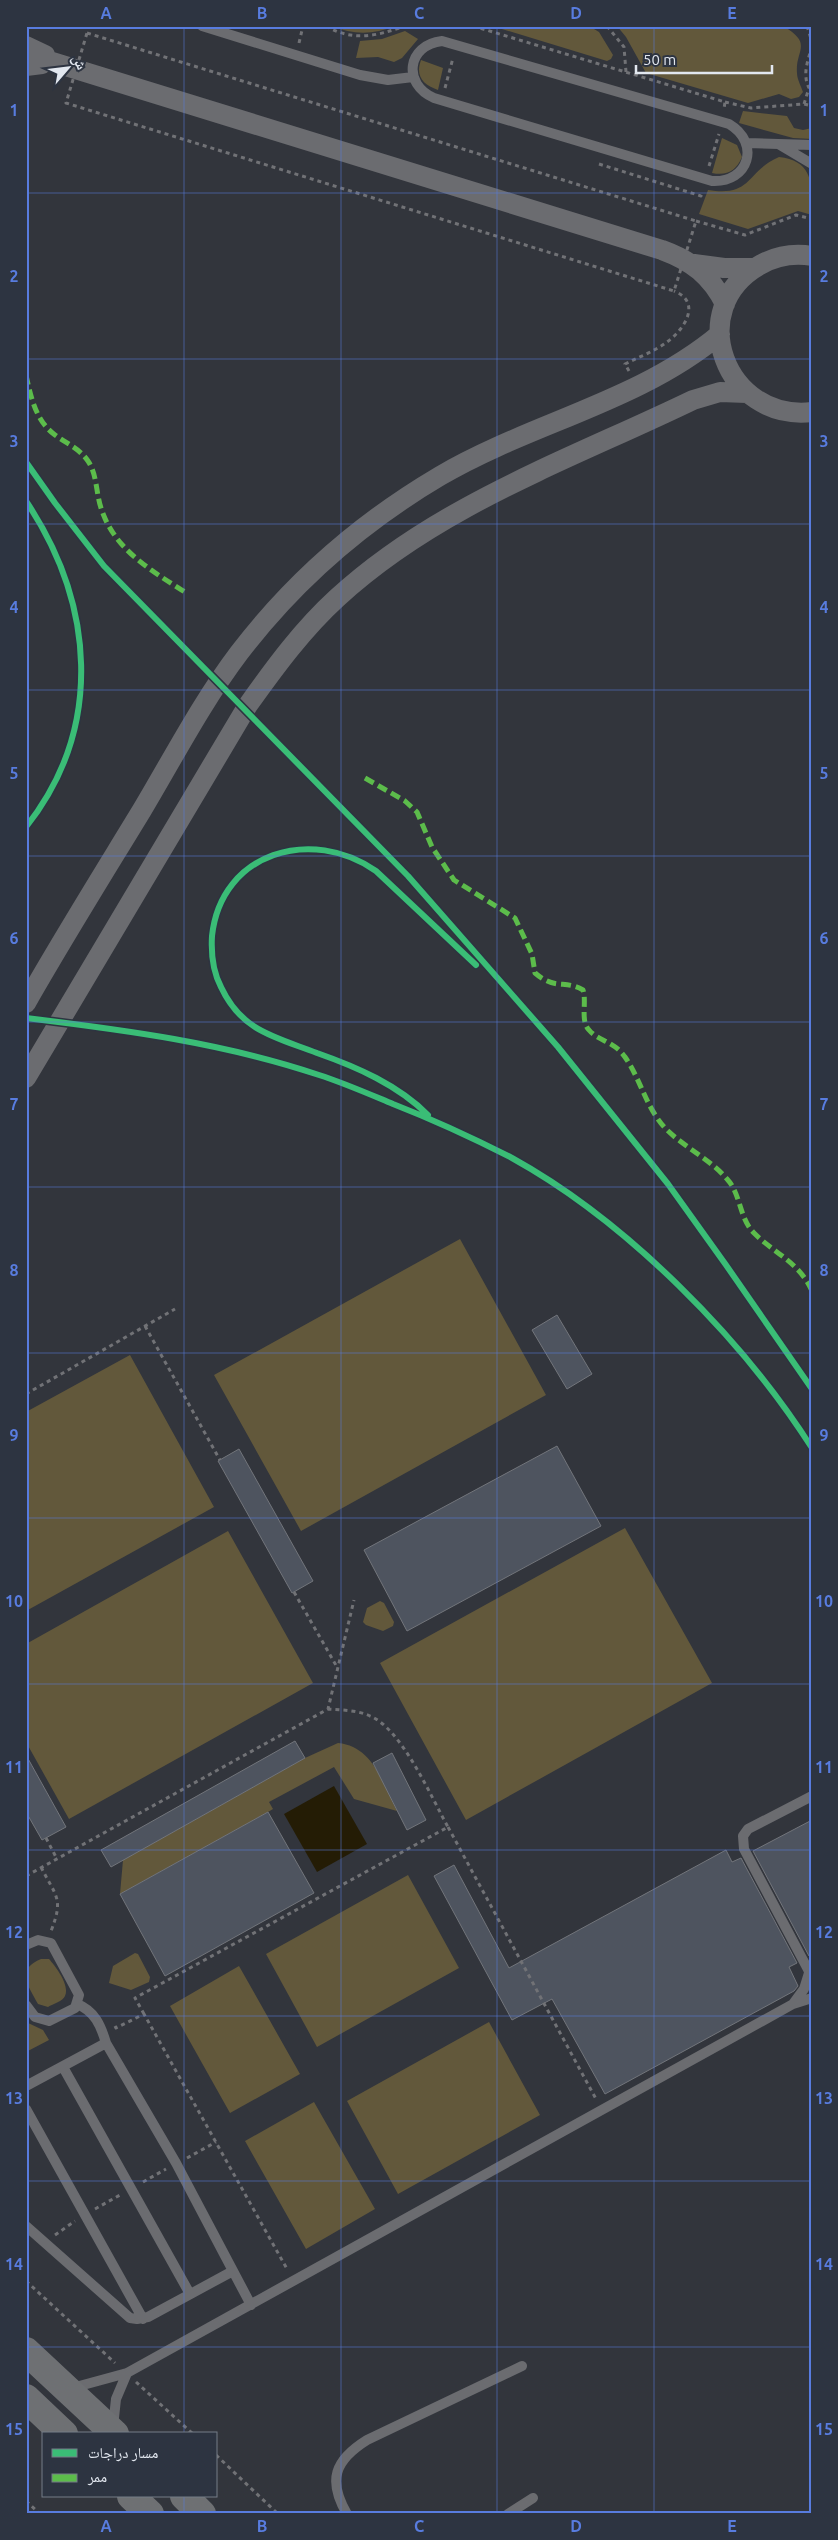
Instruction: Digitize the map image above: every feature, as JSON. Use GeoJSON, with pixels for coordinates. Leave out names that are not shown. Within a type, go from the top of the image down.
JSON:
{"type":"FeatureCollection","features":[{"type":"Feature","properties":{"kind":"main road"},"geometry":{"type":"LineString","coordinates":[[26,2351],[113,2432]]}},
{"type":"Feature","properties":{"kind":"main road"},"geometry":{"type":"LineString","coordinates":[[26,2398],[62,2432]]}},
{"type":"Feature","properties":{"kind":"main road"},"geometry":{"type":"LineString","coordinates":[[133,2498],[150,2514]]}},
{"type":"Feature","properties":{"kind":"main road"},"geometry":{"type":"LineString","coordinates":[[186,2498],[202,2514]]}},
{"type":"Feature","properties":{"kind":"street"},"geometry":{"type":"LineString","coordinates":[[26,46],[45,55],[46,60]]}},
{"type":"Feature","properties":{"kind":"street"},"geometry":{"type":"LineString","coordinates":[[26,66],[42,64],[46,60]]}},
{"type":"Feature","properties":{"kind":"street"},"geometry":{"type":"LineString","coordinates":[[46,60],[652,247],[694,264],[724,268],[755,268]]}},
{"type":"Feature","properties":{"kind":"street"},"geometry":{"type":"LineString","coordinates":[[812,256],[779,257],[755,268],[737,284],[726,304],[720,334],[726,364],[735,379],[747,393],[777,410],[812,412]]}},
{"type":"Feature","properties":{"kind":"street"},"geometry":{"type":"LineString","coordinates":[[694,264],[712,282],[726,304]]}},
{"type":"Feature","properties":{"kind":"street"},"geometry":{"type":"LineString","coordinates":[[31,995],[198,717],[238,654],[261,625],[308,575],[372,519],[442,475],[636,387],[690,357],[720,334]]}},
{"type":"Feature","properties":{"kind":"street"},"geometry":{"type":"LineString","coordinates":[[29,1073],[68,1004],[230,734],[268,677],[296,641],[336,598],[371,569],[426,529],[493,494],[693,400],[720,392],[747,393]]}},
{"type":"Feature","properties":{"kind":"lane"},"geometry":{"type":"LineString","coordinates":[[202,26],[360,75],[388,80],[413,77]]}},
{"type":"Feature","properties":{"kind":"lane"},"geometry":{"type":"LineString","coordinates":[[442,41],[457,44],[737,128],[746,143],[746,161],[737,175],[721,182],[705,179],[427,95],[421,90],[413,77],[413,62],[421,49],[434,42],[442,41]]}},
{"type":"Feature","properties":{"kind":"lane"},"geometry":{"type":"LineString","coordinates":[[746,143],[812,144]]}},
{"type":"Feature","properties":{"kind":"lane"},"geometry":{"type":"LineString","coordinates":[[779,144],[812,164]]}},
{"type":"Feature","properties":{"kind":"lane"},"geometry":{"type":"LineString","coordinates":[[793,2004],[804,1990],[810,1975],[744,1849],[742,1841],[748,1829],[812,1796]]}},
{"type":"Feature","properties":{"kind":"lane"},"geometry":{"type":"LineString","coordinates":[[26,1945],[38,1940],[47,1941],[56,1950],[77,1990],[77,2004],[71,2010],[49,2021],[39,2020],[28,2011]]}},
{"type":"Feature","properties":{"kind":"lane"},"geometry":{"type":"LineString","coordinates":[[67,2389],[127,2374],[293,2280],[793,2004],[812,1998]]}},
{"type":"Feature","properties":{"kind":"lane"},"geometry":{"type":"LineString","coordinates":[[77,2004],[91,2012],[99,2023],[106,2043],[176,2163],[251,2305]]}},
{"type":"Feature","properties":{"kind":"lane"},"geometry":{"type":"LineString","coordinates":[[26,2086],[106,2043]]}},
{"type":"Feature","properties":{"kind":"lane"},"geometry":{"type":"LineString","coordinates":[[63,2067],[190,2294]]}},
{"type":"Feature","properties":{"kind":"lane"},"geometry":{"type":"LineString","coordinates":[[26,2109],[143,2319]]}},
{"type":"Feature","properties":{"kind":"lane"},"geometry":{"type":"LineString","coordinates":[[26,2226],[130,2318],[143,2319],[233,2271]]}},
{"type":"Feature","properties":{"kind":"lane"},"geometry":{"type":"LineString","coordinates":[[347,2514],[340,2502],[335,2484],[339,2466],[350,2452],[367,2440],[522,2366]]}},
{"type":"Feature","properties":{"kind":"lane"},"geometry":{"type":"LineString","coordinates":[[114,2432],[113,2410],[119,2389],[127,2374]]}},
{"type":"Feature","properties":{"kind":"lane"},"geometry":{"type":"LineString","coordinates":[[508,2514],[533,2498]]}},
{"type":"Feature","properties":{"kind":"path"},"geometry":{"type":"LineString","coordinates":[[326,26],[353,37],[374,36],[405,26]]}},
{"type":"Feature","properties":{"kind":"path"},"geometry":{"type":"LineString","coordinates":[[474,26],[750,108],[804,104],[812,106]]}},
{"type":"Feature","properties":{"kind":"path"},"geometry":{"type":"LineString","coordinates":[[607,26],[624,47],[626,72]]}},
{"type":"Feature","properties":{"kind":"path"},"geometry":{"type":"LineString","coordinates":[[807,26],[812,42]]}},
{"type":"Feature","properties":{"kind":"path"},"geometry":{"type":"LineString","coordinates":[[442,101],[457,44]]}},
{"type":"Feature","properties":{"kind":"path"},"geometry":{"type":"LineString","coordinates":[[804,104],[809,88],[805,80],[806,68],[812,46]]}},
{"type":"Feature","properties":{"kind":"path"},"geometry":{"type":"LineString","coordinates":[[598,164],[701,196],[722,122],[725,102]]}},
{"type":"Feature","properties":{"kind":"path"},"geometry":{"type":"LineString","coordinates":[[696,221],[745,235],[796,214],[812,220]]}},
{"type":"Feature","properties":{"kind":"path"},"geometry":{"type":"LineString","coordinates":[[636,387],[626,364],[666,343],[678,334],[690,314],[690,306],[687,300],[674,291]]}},
{"type":"Feature","properties":{"kind":"path"},"geometry":{"type":"LineString","coordinates":[[26,1394],[175,1309]]}},
{"type":"Feature","properties":{"kind":"path"},"geometry":{"type":"LineString","coordinates":[[145,1326],[220,1460]]}},
{"type":"Feature","properties":{"kind":"path"},"geometry":{"type":"LineString","coordinates":[[294,1592],[337,1667]]}},
{"type":"Feature","properties":{"kind":"path"},"geometry":{"type":"LineString","coordinates":[[328,1708],[354,1600]]}},
{"type":"Feature","properties":{"kind":"path"},"geometry":{"type":"LineString","coordinates":[[26,1876],[328,1708],[371,1716],[386,1726],[398,1739],[602,2110]]}},
{"type":"Feature","properties":{"kind":"path"},"geometry":{"type":"LineString","coordinates":[[293,2280],[135,1998],[448,1827]]}},
{"type":"Feature","properties":{"kind":"path"},"geometry":{"type":"LineString","coordinates":[[46,1838],[57,1859]]}},
{"type":"Feature","properties":{"kind":"path"},"geometry":{"type":"LineString","coordinates":[[41,1867],[59,1904],[59,1912],[47,1941]]}},
{"type":"Feature","properties":{"kind":"path"},"geometry":{"type":"LineString","coordinates":[[99,2023],[111,2017],[116,2028],[144,2014]]}},
{"type":"Feature","properties":{"kind":"path"},"geometry":{"type":"LineString","coordinates":[[26,2281],[191,2432]]}},
{"type":"Feature","properties":{"kind":"path"},"geometry":{"type":"LineString","coordinates":[[218,2457],[278,2514]]}},
{"type":"Feature","properties":{"kind":"path"},"geometry":{"type":"LineString","coordinates":[[26,2501],[40,2514]]}},
{"type":"Feature","properties":{"kind":"shaded area"},"geometry":{"type":"Polygon","coordinates":[[[332,26],[395,26],[363,33],[332,26]]]}},
{"type":"Feature","properties":{"kind":"shaded area"},"geometry":{"type":"Polygon","coordinates":[[[492,26],[589,26],[599,32],[613,55],[607,61],[492,26]]]}},
{"type":"Feature","properties":{"kind":"shaded area"},"geometry":{"type":"Polygon","coordinates":[[[617,26],[783,26],[792,32],[801,43],[797,73],[803,92],[799,97],[791,99],[779,94],[748,103],[646,73],[626,37],[617,26]]]}},
{"type":"Feature","properties":{"kind":"shaded area"},"geometry":{"type":"Polygon","coordinates":[[[405,31],[418,39],[402,58],[394,62],[378,57],[356,58],[360,41],[382,39],[405,31]]]}},
{"type":"Feature","properties":{"kind":"shaded area"},"geometry":{"type":"Polygon","coordinates":[[[421,60],[443,68],[438,90],[424,83],[419,71],[421,60]]]}},
{"type":"Feature","properties":{"kind":"shaded area"},"geometry":{"type":"Polygon","coordinates":[[[743,111],[787,116],[794,128],[803,130],[812,128],[812,139],[793,138],[739,123],[743,111]]]}},
{"type":"Feature","properties":{"kind":"shaded area"},"geometry":{"type":"Polygon","coordinates":[[[722,138],[737,145],[742,157],[737,166],[727,173],[712,173],[722,138]]]}},
{"type":"Feature","properties":{"kind":"shaded area"},"geometry":{"type":"Polygon","coordinates":[[[779,157],[791,159],[799,164],[809,177],[812,195],[812,215],[798,211],[748,229],[699,214],[708,190],[723,191],[741,187],[760,169],[779,157]]]}},
{"type":"Feature","properties":{"kind":"shaded area"},"geometry":{"type":"Polygon","coordinates":[[[460,1239],[546,1395],[301,1531],[214,1375],[460,1239]]]}},
{"type":"Feature","properties":{"kind":"shaded area"},"geometry":{"type":"Polygon","coordinates":[[[130,1355],[214,1507],[26,1611],[26,1412],[130,1355]]]}},
{"type":"Feature","properties":{"kind":"shaded area"},"geometry":{"type":"Polygon","coordinates":[[[625,1528],[712,1683],[466,1820],[380,1663],[625,1528]]]}},
{"type":"Feature","properties":{"kind":"shaded area"},"geometry":{"type":"Polygon","coordinates":[[[228,1531],[313,1683],[69,1819],[26,1742],[26,1644],[228,1531]]]}},
{"type":"Feature","properties":{"kind":"shaded area"},"geometry":{"type":"Polygon","coordinates":[[[380,1601],[384,1603],[394,1622],[393,1626],[383,1631],[366,1625],[363,1622],[367,1608],[380,1601]]]}},
{"type":"Feature","properties":{"kind":"shaded area"},"geometry":{"type":"Polygon","coordinates":[[[338,1743],[360,1751],[368,1759],[381,1778],[397,1811],[354,1799],[334,1767],[269,1802],[273,1809],[268,1812],[120,1894],[123,1860],[305,1758],[338,1743]]]}},
{"type":"Feature","properties":{"kind":"shaded area"},"geometry":{"type":"Polygon","coordinates":[[[334,1786],[367,1844],[317,1872],[284,1814],[334,1786]]]}},
{"type":"Feature","properties":{"kind":"shaded area"},"geometry":{"type":"Polygon","coordinates":[[[408,1875],[459,1968],[317,2047],[266,1954],[408,1875]]]}},
{"type":"Feature","properties":{"kind":"shaded area"},"geometry":{"type":"Polygon","coordinates":[[[135,1953],[138,1954],[150,1977],[149,1982],[131,1990],[109,1983],[113,1966],[135,1953]]]}},
{"type":"Feature","properties":{"kind":"shaded area"},"geometry":{"type":"Polygon","coordinates":[[[41,1959],[49,1959],[66,1987],[64,1998],[48,2007],[38,2004],[26,1979],[28,1968],[41,1959]]]}},
{"type":"Feature","properties":{"kind":"shaded area"},"geometry":{"type":"Polygon","coordinates":[[[239,1966],[300,2074],[230,2113],[170,2006],[239,1966]]]}},
{"type":"Feature","properties":{"kind":"shaded area"},"geometry":{"type":"Polygon","coordinates":[[[26,2022],[43,2030],[49,2040],[26,2052],[26,2022]]]}},
{"type":"Feature","properties":{"kind":"shaded area"},"geometry":{"type":"Polygon","coordinates":[[[489,2022],[540,2115],[398,2194],[347,2101],[489,2022]]]}},
{"type":"Feature","properties":{"kind":"shaded area"},"geometry":{"type":"Polygon","coordinates":[[[314,2102],[375,2209],[306,2249],[245,2141],[314,2102]]]}},
{"type":"Feature","properties":{"kind":"building"},"geometry":{"type":"Polygon","coordinates":[[[557,1315],[592,1374],[567,1389],[532,1330],[557,1315]]]}},
{"type":"Feature","properties":{"kind":"building"},"geometry":{"type":"Polygon","coordinates":[[[557,1446],[601,1526],[407,1631],[364,1550],[557,1446]]]}},
{"type":"Feature","properties":{"kind":"building"},"geometry":{"type":"Polygon","coordinates":[[[239,1449],[313,1581],[292,1593],[218,1461],[239,1449]]]}},
{"type":"Feature","properties":{"kind":"building"},"geometry":{"type":"Polygon","coordinates":[[[295,1741],[305,1758],[111,1867],[101,1850],[295,1741]]]}},
{"type":"Feature","properties":{"kind":"building"},"geometry":{"type":"Polygon","coordinates":[[[392,1753],[426,1820],[407,1830],[373,1763],[392,1753]]]}},
{"type":"Feature","properties":{"kind":"building"},"geometry":{"type":"Polygon","coordinates":[[[26,1755],[66,1827],[42,1840],[26,1812],[26,1755]]]}},
{"type":"Feature","properties":{"kind":"building"},"geometry":{"type":"Polygon","coordinates":[[[268,1812],[314,1893],[165,1976],[120,1894],[268,1812]]]}},
{"type":"Feature","properties":{"kind":"building"},"geometry":{"type":"Polygon","coordinates":[[[812,1820],[812,1955],[809,1956],[753,1851],[812,1820]]]}},
{"type":"Feature","properties":{"kind":"building"},"geometry":{"type":"Polygon","coordinates":[[[726,1850],[732,1862],[741,1858],[797,1963],[789,1967],[798,1986],[794,1991],[605,2094],[552,1999],[512,2020],[434,1876],[454,1865],[509,1968],[726,1850]]]}},
{"type":"Feature","properties":{"kind":"marked path"},"geometry":{"type":"LineString","coordinates":[[26,375],[32,400],[43,423],[55,435],[81,453],[91,466],[101,508],[115,535],[124,547],[146,567],[185,592]]}},
{"type":"Feature","properties":{"kind":"marked path"},"geometry":{"type":"LineString","coordinates":[[365,778],[405,801],[417,812],[432,847],[454,880],[515,918],[532,954],[535,973],[549,982],[570,985],[583,990],[584,1017],[589,1030],[621,1052],[631,1066],[648,1103],[659,1121],[673,1136],[713,1165],[727,1179],[732,1185],[749,1227],[801,1273],[812,1291]]}},
{"type":"Feature","properties":{"kind":"cycle path"},"geometry":{"type":"LineString","coordinates":[[26,462],[104,566],[408,876],[558,1047],[668,1184],[812,1389]]}},
{"type":"Feature","properties":{"kind":"cycle path"},"geometry":{"type":"LineString","coordinates":[[26,501],[49,540],[66,581],[77,623],[81,665],[79,707],[69,748],[51,788],[26,827]]}},
{"type":"Feature","properties":{"kind":"cycle path"},"geometry":{"type":"LineString","coordinates":[[428,1115],[404,1095],[376,1078],[347,1064],[274,1037],[262,1031],[239,1014],[229,1002],[221,987],[213,962],[212,936],[219,907],[232,884],[251,867],[273,855],[298,850],[325,850],[351,857],[376,871],[476,965]]}},
{"type":"Feature","properties":{"kind":"cycle path"},"geometry":{"type":"LineString","coordinates":[[26,1018],[174,1039],[247,1054],[283,1064],[328,1078],[366,1093],[468,1136],[512,1158],[555,1184],[597,1214],[639,1248],[679,1285],[752,1365],[812,1448]]}}]}
